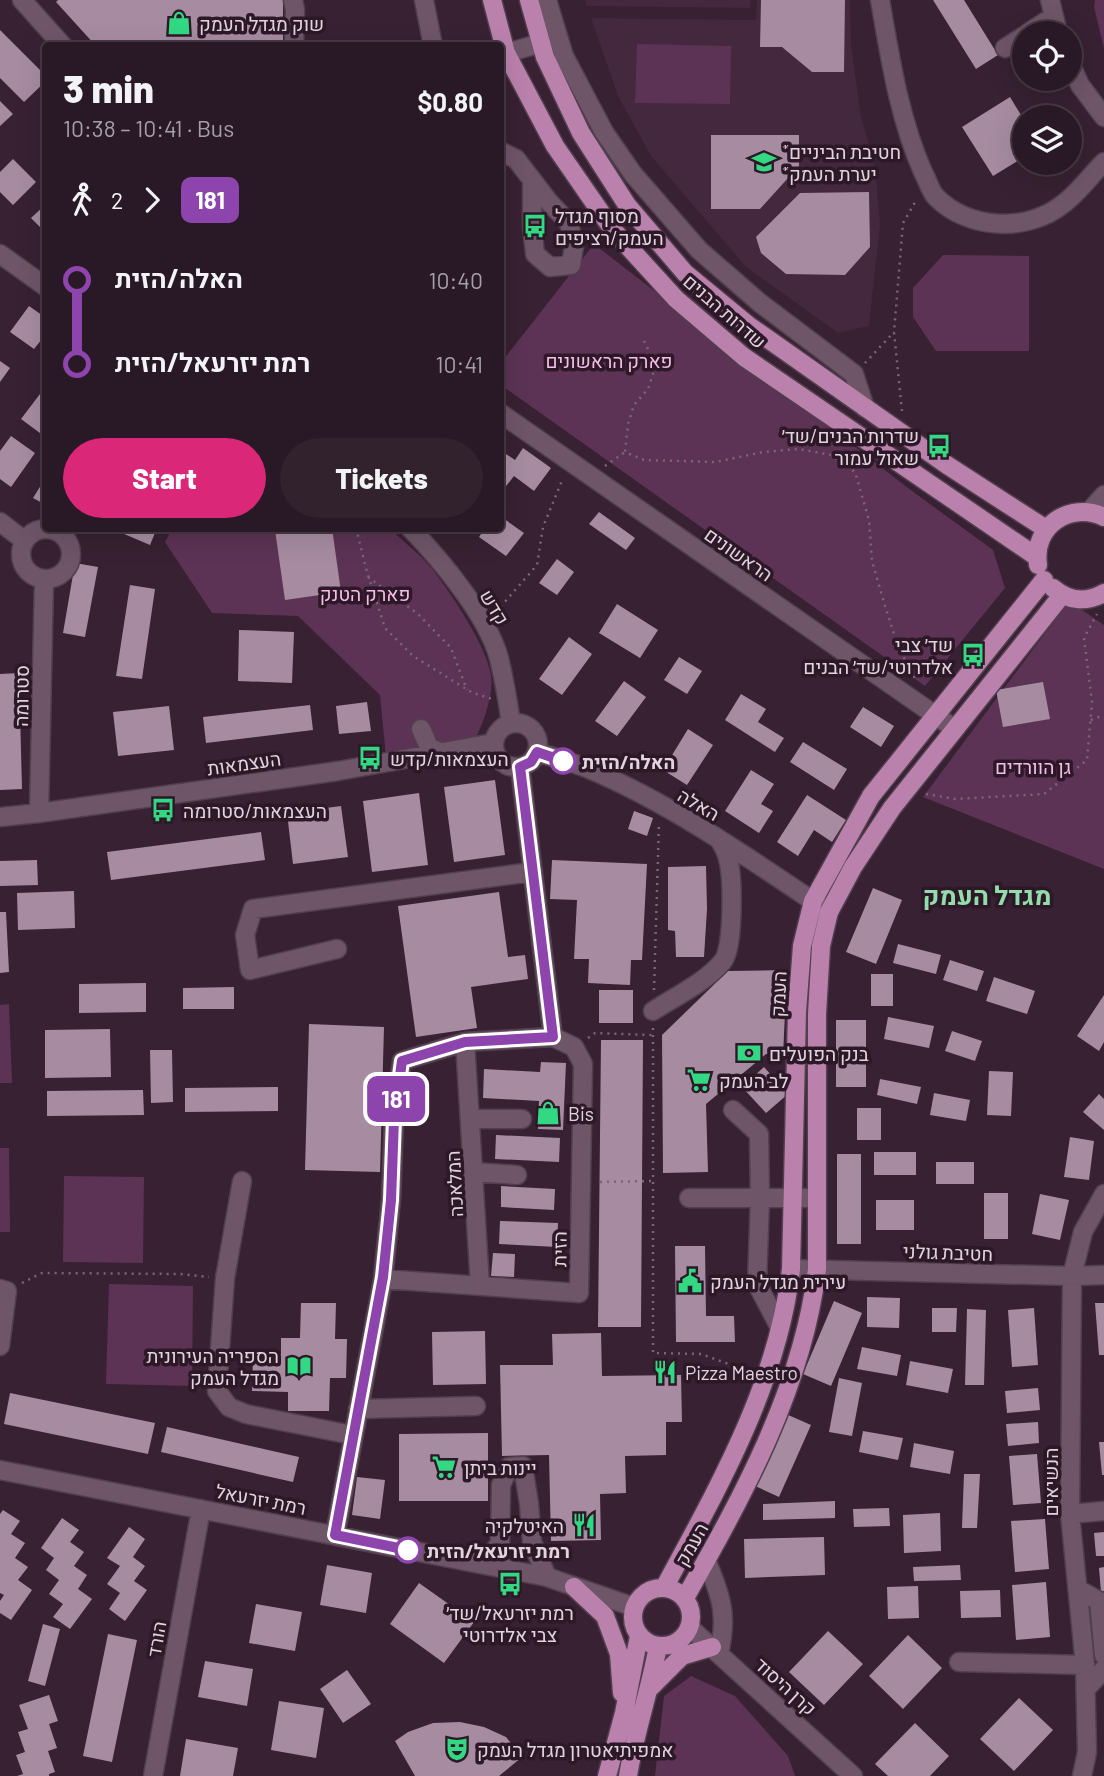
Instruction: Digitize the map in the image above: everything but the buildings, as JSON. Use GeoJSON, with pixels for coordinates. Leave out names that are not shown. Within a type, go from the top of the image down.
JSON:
{"type":"FeatureCollection","features":[{"type":"Feature","properties":{"kind":"main road","name":"שדרות הבנים"},"geometry":{"type":"LineString","coordinates":[[492,0],[501,42]]}},
{"type":"Feature","properties":{"kind":"main road","name":"שדרות הבנים"},"geometry":{"type":"LineString","coordinates":[[529,0],[545,57],[581,132],[627,205],[685,273],[748,325],[865,408],[1046,529]]}},
{"type":"Feature","properties":{"kind":"main road","name":"שדרות הבנים"},"geometry":{"type":"LineString","coordinates":[[504,56],[576,178],[613,230],[676,299],[744,357],[1037,557]]}},
{"type":"Feature","properties":{"kind":"main road"},"geometry":{"type":"LineString","coordinates":[[1097,514],[1073,512],[1058,518],[1046,529],[1039,542],[1037,557],[1044,580],[1062,595],[1072,599],[1102,598]]}},
{"type":"Feature","properties":{"kind":"main road","name":"העמק"},"geometry":{"type":"LineString","coordinates":[[664,1588],[706,1510],[767,1377],[780,1328],[791,1269],[801,959],[813,901],[871,796],[1044,580]]}},
{"type":"Feature","properties":{"kind":"main road","name":"העמק"},"geometry":{"type":"LineString","coordinates":[[685,1598],[727,1523],[786,1397],[813,1298],[817,1269],[817,1014],[821,946],[830,912],[853,867],[906,791],[1062,595]]}},
{"type":"Feature","properties":{"kind":"main road"},"geometry":{"type":"LineString","coordinates":[[574,1587],[606,1616],[619,1654],[624,1713]]}},
{"type":"Feature","properties":{"kind":"main road"},"geometry":{"type":"LineString","coordinates":[[664,1588],[685,1598],[691,1612],[689,1628],[677,1642],[658,1646],[639,1636],[632,1617],[634,1607],[646,1593],[664,1588]]}},
{"type":"Feature","properties":{"kind":"main road"},"geometry":{"type":"LineString","coordinates":[[607,1776],[624,1713],[639,1636]]}},
{"type":"Feature","properties":{"kind":"main road"},"geometry":{"type":"LineString","coordinates":[[628,1776],[658,1646]]}},
{"type":"Feature","properties":{"kind":"main road"},"geometry":{"type":"LineString","coordinates":[[650,1688],[682,1656],[716,1650]]}},
{"type":"Feature","properties":{"kind":"street"},"geometry":{"type":"LineString","coordinates":[[22,0],[59,42]]}},
{"type":"Feature","properties":{"kind":"street"},"geometry":{"type":"LineString","coordinates":[[293,0],[294,42]]}},
{"type":"Feature","properties":{"kind":"street"},"geometry":{"type":"LineString","coordinates":[[424,0],[432,42]]}},
{"type":"Feature","properties":{"kind":"street"},"geometry":{"type":"LineString","coordinates":[[547,0],[564,56],[604,132],[633,174],[699,250],[760,303],[854,374],[865,408]]}},
{"type":"Feature","properties":{"kind":"street"},"geometry":{"type":"LineString","coordinates":[[880,0],[899,96],[913,149],[934,195],[967,218],[994,224],[1017,223],[1041,218],[1063,204],[1104,162]]}},
{"type":"Feature","properties":{"kind":"street"},"geometry":{"type":"LineString","coordinates":[[504,54],[541,43]]}},
{"type":"Feature","properties":{"kind":"street"},"geometry":{"type":"LineString","coordinates":[[1005,48],[1012,44]]}},
{"type":"Feature","properties":{"kind":"street"},"geometry":{"type":"LineString","coordinates":[[1082,88],[1104,117]]}},
{"type":"Feature","properties":{"kind":"street"},"geometry":{"type":"LineString","coordinates":[[504,152],[516,159],[532,180]]}},
{"type":"Feature","properties":{"kind":"street"},"geometry":{"type":"LineString","coordinates":[[0,254],[42,284]]}},
{"type":"Feature","properties":{"kind":"street","name":"הראשונים"},"geometry":{"type":"LineString","coordinates":[[504,416],[955,729]]}},
{"type":"Feature","properties":{"kind":"street"},"geometry":{"type":"LineString","coordinates":[[1097,514],[1104,495]]}},
{"type":"Feature","properties":{"kind":"street"},"geometry":{"type":"LineString","coordinates":[[0,522],[25,541]]}},
{"type":"Feature","properties":{"kind":"street"},"geometry":{"type":"LineString","coordinates":[[42,530],[25,541],[21,558],[29,573],[44,580],[61,575],[71,562],[68,533]]}},
{"type":"Feature","properties":{"kind":"street","name":"קדש"},"geometry":{"type":"LineString","coordinates":[[414,532],[438,557],[485,626],[498,656],[509,714]]}},
{"type":"Feature","properties":{"kind":"street","name":"סטרומה"},"geometry":{"type":"LineString","coordinates":[[39,813],[44,580]]}},
{"type":"Feature","properties":{"kind":"street"},"geometry":{"type":"LineString","coordinates":[[509,714],[530,727],[538,739],[537,752],[531,762],[520,767],[507,766],[501,762],[494,750],[493,743],[509,714]]}},
{"type":"Feature","properties":{"kind":"street"},"geometry":{"type":"LineString","coordinates":[[421,729],[429,747],[443,754]]}},
{"type":"Feature","properties":{"kind":"street","name":"העצמאות"},"geometry":{"type":"LineString","coordinates":[[0,817],[443,754],[493,743]]}},
{"type":"Feature","properties":{"kind":"street","name":"האלה"},"geometry":{"type":"LineString","coordinates":[[537,752],[588,769],[659,805],[719,839],[830,912]]}},
{"type":"Feature","properties":{"kind":"street"},"geometry":{"type":"LineString","coordinates":[[520,767],[553,1037]]}},
{"type":"Feature","properties":{"kind":"street"},"geometry":{"type":"LineString","coordinates":[[653,1011],[711,972],[726,958],[731,939],[728,858],[719,839]]}},
{"type":"Feature","properties":{"kind":"street"},"geometry":{"type":"LineString","coordinates":[[337,949],[250,970],[245,935],[253,909],[532,873]]}},
{"type":"Feature","properties":{"kind":"street"},"geometry":{"type":"LineString","coordinates":[[335,1535],[383,1279],[391,1200],[394,1119],[402,1061],[465,1042],[553,1037],[574,1047]]}},
{"type":"Feature","properties":{"kind":"street","name":"המלאכה"},"geometry":{"type":"LineString","coordinates":[[465,1042],[480,1286]]}},
{"type":"Feature","properties":{"kind":"street","name":"הזית"},"geometry":{"type":"LineString","coordinates":[[383,1279],[579,1293],[583,1064],[574,1047]]}},
{"type":"Feature","properties":{"kind":"street"},"geometry":{"type":"LineString","coordinates":[[733,1110],[758,1134],[760,1198],[757,1284],[780,1328]]}},
{"type":"Feature","properties":{"kind":"street"},"geometry":{"type":"LineString","coordinates":[[471,1119],[522,1119]]}},
{"type":"Feature","properties":{"kind":"street"},"geometry":{"type":"LineString","coordinates":[[474,1172],[517,1175]]}},
{"type":"Feature","properties":{"kind":"street"},"geometry":{"type":"LineString","coordinates":[[242,1181],[225,1278],[217,1391],[229,1408],[246,1415],[352,1435]]}},
{"type":"Feature","properties":{"kind":"street","name":"הנשיאים"},"geometry":{"type":"LineString","coordinates":[[1082,1776],[1087,1752],[1085,1665],[1070,1514],[1072,1276],[1083,1232],[1104,1194]]}},
{"type":"Feature","properties":{"kind":"street"},"geometry":{"type":"LineString","coordinates":[[689,1198],[816,1198]]}},
{"type":"Feature","properties":{"kind":"street","name":"חטיבת גולני"},"geometry":{"type":"LineString","coordinates":[[791,1269],[1104,1275]]}},
{"type":"Feature","properties":{"kind":"street"},"geometry":{"type":"LineString","coordinates":[[0,1346],[3,1290]]}},
{"type":"Feature","properties":{"kind":"street"},"geometry":{"type":"LineString","coordinates":[[358,1409],[475,1406]]}},
{"type":"Feature","properties":{"kind":"street"},"geometry":{"type":"LineString","coordinates":[[481,1564],[500,1544],[501,1485],[509,1467],[523,1466],[532,1542],[547,1577]]}},
{"type":"Feature","properties":{"kind":"street","name":"רמת יזרעאל"},"geometry":{"type":"LineString","coordinates":[[0,1470],[547,1577],[634,1607]]}},
{"type":"Feature","properties":{"kind":"street","name":"הורד"},"geometry":{"type":"LineString","coordinates":[[153,1776],[201,1509]]}},
{"type":"Feature","properties":{"kind":"street"},"geometry":{"type":"LineString","coordinates":[[1070,1514],[1104,1511]]}},
{"type":"Feature","properties":{"kind":"street"},"geometry":{"type":"LineString","coordinates":[[706,1560],[720,1592],[725,1629],[716,1650]]}},
{"type":"Feature","properties":{"kind":"street"},"geometry":{"type":"LineString","coordinates":[[1078,1589],[1099,1601],[1104,1655]]}},
{"type":"Feature","properties":{"kind":"street","name":"קרן היסוד"},"geometry":{"type":"LineString","coordinates":[[689,1628],[853,1776]]}},
{"type":"Feature","properties":{"kind":"street"},"geometry":{"type":"LineString","coordinates":[[959,1662],[1085,1665]]}},
{"type":"Feature","properties":{"kind":"street"},"geometry":{"type":"LineString","coordinates":[[1086,1689],[1104,1669]]}},
{"type":"Feature","properties":{"kind":"path"},"geometry":{"type":"LineString","coordinates":[[904,435],[894,332],[902,223],[928,181]]}},
{"type":"Feature","properties":{"kind":"path"},"geometry":{"type":"LineString","coordinates":[[854,374],[894,332]]}},
{"type":"Feature","properties":{"kind":"path"},"geometry":{"type":"LineString","coordinates":[[590,475],[625,452],[628,424],[634,405],[648,389],[656,365],[644,341]]}},
{"type":"Feature","properties":{"kind":"path"},"geometry":{"type":"LineString","coordinates":[[625,452],[644,460],[716,462],[763,452],[799,449],[831,454],[855,472],[869,520],[873,561],[885,606],[899,649],[922,692]]}},
{"type":"Feature","properties":{"kind":"path"},"geometry":{"type":"LineString","coordinates":[[485,626],[537,565],[543,527],[570,461]]}},
{"type":"Feature","properties":{"kind":"path"},"geometry":{"type":"LineString","coordinates":[[357,532],[385,628],[412,656],[509,714]]}},
{"type":"Feature","properties":{"kind":"path"},"geometry":{"type":"LineString","coordinates":[[368,577],[418,614],[451,648],[467,690]]}},
{"type":"Feature","properties":{"kind":"path"},"geometry":{"type":"LineString","coordinates":[[906,791],[955,799],[1044,794],[1087,760],[1092,702],[1084,638],[1102,598]]}},
{"type":"Feature","properties":{"kind":"path"},"geometry":{"type":"LineString","coordinates":[[1091,720],[1104,715]]}},
{"type":"Feature","properties":{"kind":"path"},"geometry":{"type":"LineString","coordinates":[[659,805],[660,845],[653,1011],[653,1353],[701,1354],[767,1377]]}},
{"type":"Feature","properties":{"kind":"path"},"geometry":{"type":"LineString","coordinates":[[574,1047],[595,1033],[653,1035]]}},
{"type":"Feature","properties":{"kind":"path"},"geometry":{"type":"LineString","coordinates":[[600,1182],[652,1181]]}},
{"type":"Feature","properties":{"kind":"path"},"geometry":{"type":"LineString","coordinates":[[3,1290],[41,1273],[181,1274],[225,1278]]}},
{"type":"Feature","properties":{"kind":"shaded area"},"geometry":{"type":"Polygon","coordinates":[[[585,0],[751,0],[750,8],[587,6],[585,0]]]}},
{"type":"Feature","properties":{"kind":"shaded area","name":"\"חטיבת הביניים \"יערת העמק"},"geometry":{"type":"Polygon","coordinates":[[[757,0],[850,0],[851,45],[861,117],[875,167],[880,225],[869,326],[838,333],[746,267],[651,156],[618,96],[591,18],[756,20],[757,0]]]}},
{"type":"Feature","properties":{"kind":"green space"},"geometry":{"type":"Polygon","coordinates":[[[1095,0],[1104,0],[1104,48],[1094,7],[1095,0]]]}},
{"type":"Feature","properties":{"kind":"green space"},"geometry":{"type":"Polygon","coordinates":[[[637,44],[731,46],[730,104],[635,103],[637,44]]]}},
{"type":"Feature","properties":{"kind":"green space","name":"פארק הראשונים"},"geometry":{"type":"Polygon","coordinates":[[[594,244],[908,488],[993,550],[1005,588],[925,686],[504,387],[504,359],[594,244]]]}},
{"type":"Feature","properties":{"kind":"green space"},"geometry":{"type":"Polygon","coordinates":[[[943,255],[1029,256],[1029,351],[936,351],[913,317],[913,288],[943,255]]]}},
{"type":"Feature","properties":{"kind":"green space","name":"פארק הטנק"},"geometry":{"type":"Polygon","coordinates":[[[170,532],[393,532],[441,580],[467,621],[488,663],[491,675],[489,700],[477,736],[473,742],[386,757],[380,695],[298,616],[212,613],[165,542],[170,532]]]}},
{"type":"Feature","properties":{"kind":"green space","name":"גן הוורדים"},"geometry":{"type":"Polygon","coordinates":[[[1069,601],[1104,625],[1104,869],[923,797],[1069,601]]]}},
{"type":"Feature","properties":{"kind":"green space"},"geometry":{"type":"Polygon","coordinates":[[[9,1004],[12,1083],[0,1083],[0,1005],[9,1004]]]}},
{"type":"Feature","properties":{"kind":"green space"},"geometry":{"type":"Polygon","coordinates":[[[0,1148],[9,1148],[10,1232],[0,1232],[0,1148]]]}},
{"type":"Feature","properties":{"kind":"green space"},"geometry":{"type":"Polygon","coordinates":[[[64,1176],[144,1177],[143,1263],[63,1262],[64,1176]]]}},
{"type":"Feature","properties":{"kind":"green space"},"geometry":{"type":"Polygon","coordinates":[[[109,1284],[193,1286],[192,1386],[106,1384],[109,1284]]]}},
{"type":"Feature","properties":{"kind":"green space"},"geometry":{"type":"Polygon","coordinates":[[[691,1676],[735,1696],[788,1756],[795,1776],[655,1776],[664,1696],[691,1676]]]}},
{"type":"Feature","properties":{"kind":"bus line","name":"181"},"geometry":{"type":"LineString","coordinates":[[408,1550],[335,1535],[383,1277],[391,1200],[394,1119],[402,1061],[465,1042],[553,1037],[520,767],[531,762],[537,752],[563,761]]}},
{"type":"Feature","properties":{"kind":"place","name":"שוק מגדל העמק"},"geometry":{"type":"Point","coordinates":[179,23]}},
{"type":"Feature","properties":{"kind":"place","name":"\"חטיבת הביניים \"יערת העמק"},"geometry":{"type":"Point","coordinates":[764,162]}},
{"type":"Feature","properties":{"kind":"place","name":"מסוף מגדל העמק/רציפים"},"geometry":{"type":"Point","coordinates":[535,226]}},
{"type":"Feature","properties":{"kind":"place","name":"שדרות הבנים/שד׳ שאול עמור"},"geometry":{"type":"Point","coordinates":[939,446]}},
{"type":"Feature","properties":{"kind":"place","name":"שד׳ צבי אלדרוטי/שד׳ הבנים"},"geometry":{"type":"Point","coordinates":[973,655]}},
{"type":"Feature","properties":{"kind":"place","name":"העצמאות/קדש"},"geometry":{"type":"Point","coordinates":[370,758]}},
{"type":"Feature","properties":{"kind":"place","name":"האלה/הזית"},"geometry":{"type":"Point","coordinates":[563,761]}},
{"type":"Feature","properties":{"kind":"place","name":"העצמאות/סטרומה"},"geometry":{"type":"Point","coordinates":[163,810]}},
{"type":"Feature","properties":{"kind":"place","name":"בנק הפועלים"},"geometry":{"type":"Point","coordinates":[749,1053]}},
{"type":"Feature","properties":{"kind":"place","name":"לב העמק"},"geometry":{"type":"Point","coordinates":[699,1080]}},
{"type":"Feature","properties":{"kind":"place","name":"Bis"},"geometry":{"type":"Point","coordinates":[548,1113]}},
{"type":"Feature","properties":{"kind":"place","name":"עירית מגדל העמק"},"geometry":{"type":"Point","coordinates":[690,1281]}},
{"type":"Feature","properties":{"kind":"place","name":"הספריה העירונית מגדל העמק"},"geometry":{"type":"Point","coordinates":[299,1366]}},
{"type":"Feature","properties":{"kind":"place","name":"Pizza Maestro"},"geometry":{"type":"Point","coordinates":[665,1372]}},
{"type":"Feature","properties":{"kind":"place","name":"יינות ביתן"},"geometry":{"type":"Point","coordinates":[444,1467]}},
{"type":"Feature","properties":{"kind":"place","name":"האיטלקיה"},"geometry":{"type":"Point","coordinates":[584,1525]}},
{"type":"Feature","properties":{"kind":"place","name":"רמת יזרעאל/הזית"},"geometry":{"type":"Point","coordinates":[408,1550]}},
{"type":"Feature","properties":{"kind":"place","name":"רמת יזרעאל/שד׳ צבי אלדרוטי"},"geometry":{"type":"Point","coordinates":[510,1584]}},
{"type":"Feature","properties":{"kind":"place","name":"אמפיתיאטרון מגדל העמק"},"geometry":{"type":"Point","coordinates":[457,1749]}},
{"type":"Feature","properties":{"kind":"district","name":"מגדל העמק"},"geometry":{"type":"Point","coordinates":[987,894]}}]}
